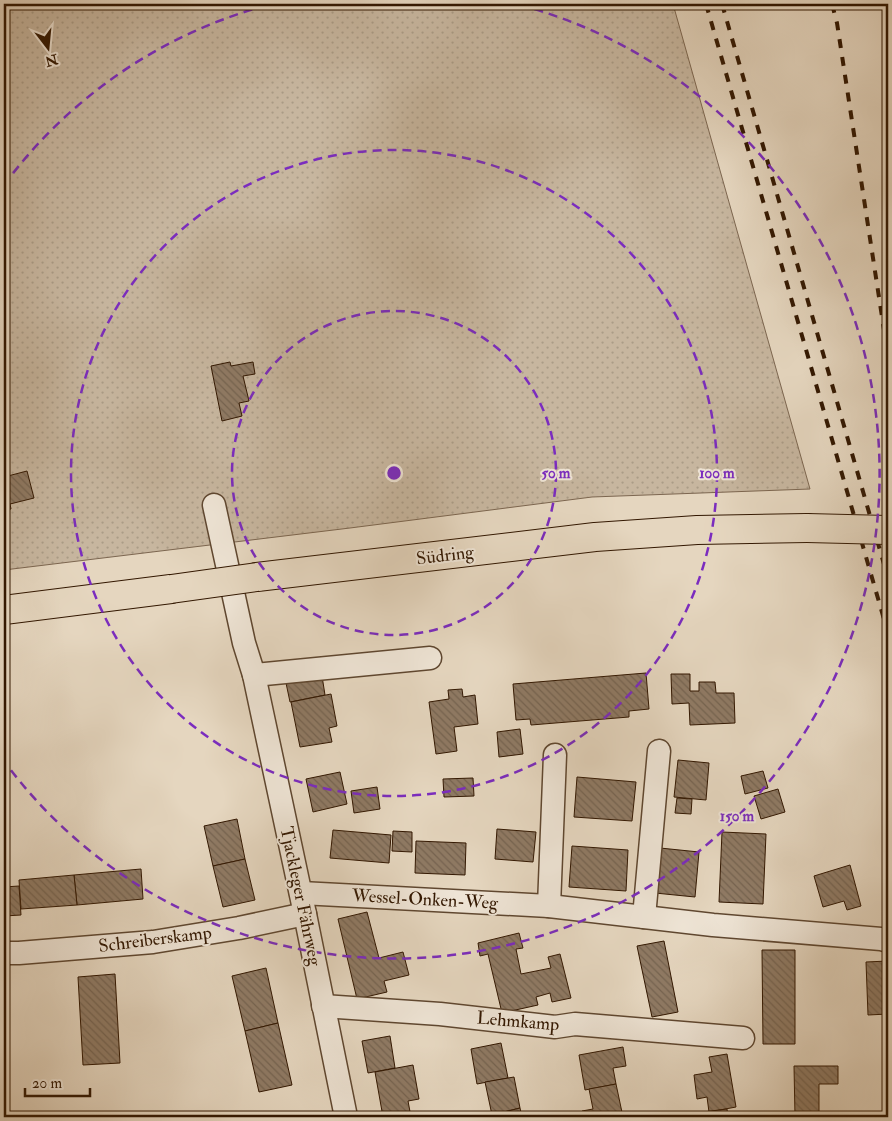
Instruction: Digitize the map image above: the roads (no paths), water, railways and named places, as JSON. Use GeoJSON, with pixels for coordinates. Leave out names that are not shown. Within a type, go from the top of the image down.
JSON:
{"type":"FeatureCollection","features":[{"type":"Feature","properties":{"kind":"main road","name":"Südring"},"geometry":{"type":"LineString","coordinates":[[4,610],[595,537],[697,530],[807,528],[888,530]]}},
{"type":"Feature","properties":{"kind":"street","name":"Tjackleger Fährweg"},"geometry":{"type":"LineString","coordinates":[[214,505],[244,643],[254,675],[303,903],[346,1117]]}},
{"type":"Feature","properties":{"kind":"street"},"geometry":{"type":"LineString","coordinates":[[254,675],[430,658]]}},
{"type":"Feature","properties":{"kind":"street"},"geometry":{"type":"LineString","coordinates":[[644,917],[660,751]]}},
{"type":"Feature","properties":{"kind":"street"},"geometry":{"type":"LineString","coordinates":[[548,906],[555,755]]}},
{"type":"Feature","properties":{"kind":"street","name":"Wessel-Onken-Weg"},"geometry":{"type":"LineString","coordinates":[[303,903],[548,906],[713,925],[888,941]]}},
{"type":"Feature","properties":{"kind":"street","name":"Schreiberskamp"},"geometry":{"type":"LineString","coordinates":[[4,953],[153,942],[239,928],[303,903]]}},
{"type":"Feature","properties":{"kind":"street","name":"Lehmkamp"},"geometry":{"type":"LineString","coordinates":[[323,1006],[440,1014],[555,1027],[575,1024],[743,1038]]}},
{"type":"Feature","properties":{"kind":"railway"},"geometry":{"type":"LineString","coordinates":[[706,4],[888,633]]}},
{"type":"Feature","properties":{"kind":"railway"},"geometry":{"type":"LineString","coordinates":[[722,4],[888,578]]}},
{"type":"Feature","properties":{"kind":"railway"},"geometry":{"type":"LineString","coordinates":[[832,4],[837,23],[888,356]]}}]}
